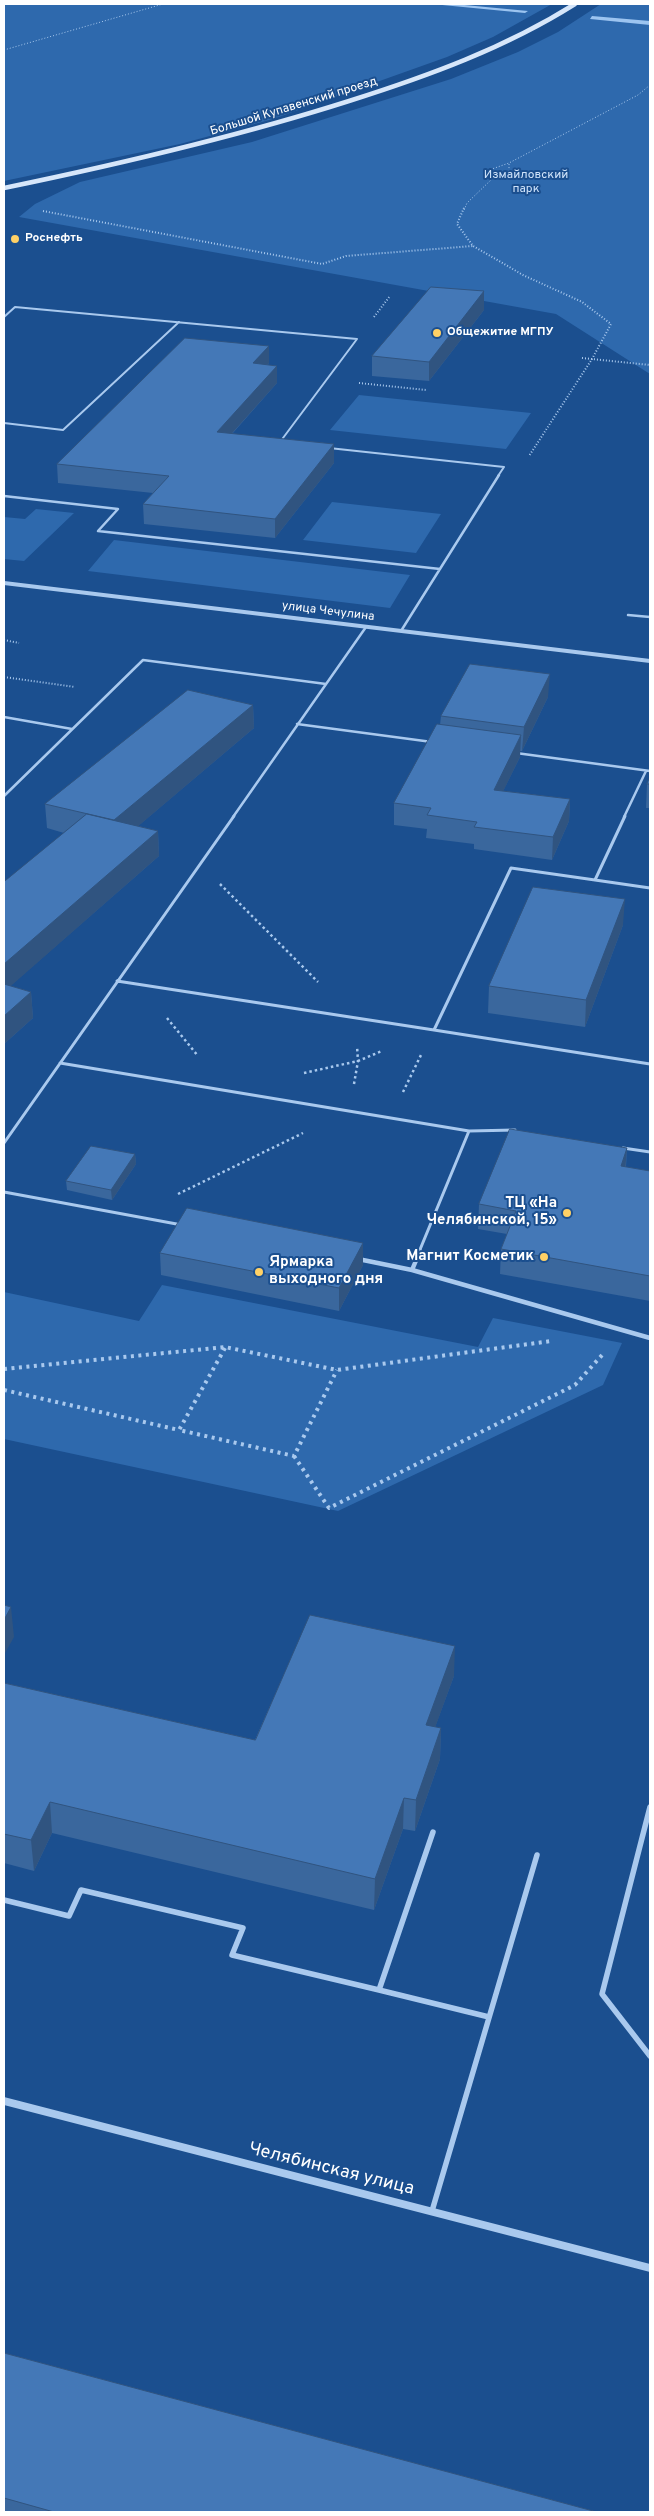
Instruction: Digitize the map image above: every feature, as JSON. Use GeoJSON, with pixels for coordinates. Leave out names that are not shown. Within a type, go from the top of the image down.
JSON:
{"type":"FeatureCollection","features":[{"type":"Feature","properties":{"kind":"main road","name":"Большой Купавенский проезд"},"geometry":{"type":"LineString","coordinates":[[4,188],[207,144],[298,118],[406,82],[470,58],[519,37],[575,4]]}},
{"type":"Feature","properties":{"kind":"street","name":"улица Чечулина"},"geometry":{"type":"LineString","coordinates":[[4,583],[650,661]]}},
{"type":"Feature","properties":{"kind":"street","name":"Челябинская улица"},"geometry":{"type":"LineString","coordinates":[[4,2101],[650,2268]]}},
{"type":"Feature","properties":{"kind":"lane"},"geometry":{"type":"LineString","coordinates":[[4,317],[15,308],[357,339],[279,442],[289,443]]}},
{"type":"Feature","properties":{"kind":"lane"},"geometry":{"type":"LineString","coordinates":[[4,423],[63,430],[179,322]]}},
{"type":"Feature","properties":{"kind":"lane"},"geometry":{"type":"LineString","coordinates":[[328,447],[504,467],[401,631]]}},
{"type":"Feature","properties":{"kind":"lane"},"geometry":{"type":"LineString","coordinates":[[4,496],[118,509],[98,530],[440,569]]}},
{"type":"Feature","properties":{"kind":"lane"},"geometry":{"type":"LineString","coordinates":[[628,614],[650,617]]}},
{"type":"Feature","properties":{"kind":"lane"},"geometry":{"type":"LineString","coordinates":[[4,1143],[366,627]]}},
{"type":"Feature","properties":{"kind":"lane"},"geometry":{"type":"LineString","coordinates":[[4,796],[143,660],[326,684]]}},
{"type":"Feature","properties":{"kind":"lane"},"geometry":{"type":"LineString","coordinates":[[4,717],[72,729]]}},
{"type":"Feature","properties":{"kind":"lane"},"geometry":{"type":"LineString","coordinates":[[298,724],[433,742]]}},
{"type":"Feature","properties":{"kind":"lane"},"geometry":{"type":"LineString","coordinates":[[510,753],[648,771],[595,880]]}},
{"type":"Feature","properties":{"kind":"lane"},"geometry":{"type":"LineString","coordinates":[[434,1030],[511,868],[650,888]]}},
{"type":"Feature","properties":{"kind":"lane"},"geometry":{"type":"LineString","coordinates":[[117,981],[650,1064]]}},
{"type":"Feature","properties":{"kind":"lane"},"geometry":{"type":"LineString","coordinates":[[60,1063],[469,1131],[518,1130]]}},
{"type":"Feature","properties":{"kind":"lane"},"geometry":{"type":"LineString","coordinates":[[412,1270],[469,1131]]}},
{"type":"Feature","properties":{"kind":"lane"},"geometry":{"type":"LineString","coordinates":[[622,1147],[650,1152]]}},
{"type":"Feature","properties":{"kind":"lane"},"geometry":{"type":"LineString","coordinates":[[4,1192],[192,1227]]}},
{"type":"Feature","properties":{"kind":"lane"},"geometry":{"type":"LineString","coordinates":[[354,1258],[412,1270],[650,1338]]}},
{"type":"Feature","properties":{"kind":"lane"},"geometry":{"type":"LineString","coordinates":[[650,1808],[602,1994],[650,2056]]}},
{"type":"Feature","properties":{"kind":"lane"},"geometry":{"type":"LineString","coordinates":[[379,1990],[433,1832]]}},
{"type":"Feature","properties":{"kind":"lane"},"geometry":{"type":"LineString","coordinates":[[432,2211],[537,1855]]}},
{"type":"Feature","properties":{"kind":"lane"},"geometry":{"type":"LineString","coordinates":[[4,1900],[69,1916],[81,1890],[243,1928],[232,1955],[489,2017]]}},
{"type":"Feature","properties":{"kind":"path"},"geometry":{"type":"LineString","coordinates":[[4,50],[163,4]]}},
{"type":"Feature","properties":{"kind":"path"},"geometry":{"type":"LineString","coordinates":[[493,178],[489,170],[509,163],[638,95],[650,86]]}},
{"type":"Feature","properties":{"kind":"path"},"geometry":{"type":"LineString","coordinates":[[509,163],[509,172],[493,178],[467,203],[457,224],[473,246],[523,275],[582,302],[611,324],[592,359]]}},
{"type":"Feature","properties":{"kind":"path"},"geometry":{"type":"LineString","coordinates":[[38,210],[322,264],[346,256],[473,246]]}},
{"type":"Feature","properties":{"kind":"path"},"geometry":{"type":"LineString","coordinates":[[582,358],[650,365]]}},
{"type":"Feature","properties":{"kind":"path"},"geometry":{"type":"LineString","coordinates":[[326,380],[426,390]]}},
{"type":"Feature","properties":{"kind":"path"},"geometry":{"type":"LineString","coordinates":[[4,640],[19,642]]}},
{"type":"Feature","properties":{"kind":"path"},"geometry":{"type":"LineString","coordinates":[[4,677],[111,692]]}},
{"type":"Feature","properties":{"kind":"path"},"geometry":{"type":"LineString","coordinates":[[135,1216],[349,1110],[358,1061],[353,1018],[200,864]]}},
{"type":"Feature","properties":{"kind":"path"},"geometry":{"type":"LineString","coordinates":[[157,988],[167,1018],[189,1048],[225,1082],[225,1090]]}},
{"type":"Feature","properties":{"kind":"path"},"geometry":{"type":"LineString","coordinates":[[391,1117],[434,1030]]}},
{"type":"Feature","properties":{"kind":"path"},"geometry":{"type":"LineString","coordinates":[[301,1074],[358,1061],[384,1051]]}},
{"type":"Feature","properties":{"kind":"path"},"geometry":{"type":"LineString","coordinates":[[4,1390],[294,1456],[329,1508],[575,1385],[624,1332]]}},
{"type":"Feature","properties":{"kind":"path"},"geometry":{"type":"LineString","coordinates":[[4,1369],[225,1347],[337,1370],[554,1341]]}},
{"type":"Feature","properties":{"kind":"path"},"geometry":{"type":"LineString","coordinates":[[179,1430],[225,1347]]}},
{"type":"Feature","properties":{"kind":"path"},"geometry":{"type":"LineString","coordinates":[[294,1456],[337,1370]]}},
{"type":"Feature","properties":{"kind":"green space"},"geometry":{"type":"Polygon","coordinates":[[[4,4],[552,4],[493,37],[447,57],[273,119],[180,144],[4,181],[4,4]]]}},
{"type":"Feature","properties":{"kind":"green space","name":"Измайловский парк"},"geometry":{"type":"Polygon","coordinates":[[[601,4],[650,4],[650,374],[556,314],[19,217],[35,204],[80,182],[252,142],[451,79],[518,52],[558,32],[601,4]]]}},
{"type":"Feature","properties":{"kind":"green space"},"geometry":{"type":"Polygon","coordinates":[[[359,395],[531,413],[506,449],[330,430],[359,395]]]}},
{"type":"Feature","properties":{"kind":"green space"},"geometry":{"type":"Polygon","coordinates":[[[332,502],[441,514],[416,553],[303,540],[332,502]]]}},
{"type":"Feature","properties":{"kind":"green space"},"geometry":{"type":"Polygon","coordinates":[[[36,509],[74,513],[24,561],[4,559],[4,517],[25,519],[36,509]]]}},
{"type":"Feature","properties":{"kind":"green space"},"geometry":{"type":"Polygon","coordinates":[[[114,540],[410,575],[390,608],[88,571],[114,540]]]}},
{"type":"Feature","properties":{"kind":"green space"},"geometry":{"type":"Polygon","coordinates":[[[162,1285],[478,1347],[493,1318],[622,1343],[603,1385],[338,1511],[4,1439],[4,1292],[139,1321],[162,1285]]]}},
{"type":"Feature","properties":{"kind":"building"},"geometry":{"type":"Polygon","coordinates":[[[431,287],[484,291],[429,362],[372,356],[431,287]]]}},
{"type":"Feature","properties":{"kind":"building"},"geometry":{"type":"Polygon","coordinates":[[[185,338],[269,346],[253,363],[277,366],[217,432],[334,444],[275,519],[143,504],[169,476],[57,464],[185,338]]]}},
{"type":"Feature","properties":{"kind":"building"},"geometry":{"type":"Polygon","coordinates":[[[470,664],[550,674],[524,727],[441,716],[470,664]]]}},
{"type":"Feature","properties":{"kind":"building"},"geometry":{"type":"Polygon","coordinates":[[[188,690],[253,705],[114,820],[45,804],[188,690]]]}},
{"type":"Feature","properties":{"kind":"building"},"geometry":{"type":"Polygon","coordinates":[[[437,724],[521,735],[494,790],[570,799],[553,837],[474,827],[477,822],[427,815],[431,808],[394,803],[437,724]]]}},
{"type":"Feature","properties":{"kind":"building"},"geometry":{"type":"Polygon","coordinates":[[[87,814],[158,831],[4,964],[4,882],[87,814]]]}},
{"type":"Feature","properties":{"kind":"building"},"geometry":{"type":"Polygon","coordinates":[[[533,887],[625,899],[586,1000],[489,986],[533,887]]]}},
{"type":"Feature","properties":{"kind":"building"},"geometry":{"type":"Polygon","coordinates":[[[4,984],[31,992],[4,1016],[4,984]]]}},
{"type":"Feature","properties":{"kind":"building","name":"ТЦ «На Челябинской, 15»"},"geometry":{"type":"Polygon","coordinates":[[[510,1129],[627,1148],[621,1166],[650,1171],[650,1276],[501,1249],[516,1211],[479,1204],[510,1129]]]}},
{"type":"Feature","properties":{"kind":"building"},"geometry":{"type":"Polygon","coordinates":[[[91,1146],[135,1154],[111,1190],[66,1181],[91,1146]]]}},
{"type":"Feature","properties":{"kind":"building"},"geometry":{"type":"Polygon","coordinates":[[[187,1208],[363,1243],[339,1288],[160,1253],[187,1208]]]}},
{"type":"Feature","properties":{"kind":"building"},"geometry":{"type":"Polygon","coordinates":[[[4,1605],[11,1607],[4,1620],[4,1605]]]}},
{"type":"Feature","properties":{"kind":"building"},"geometry":{"type":"Polygon","coordinates":[[[310,1615],[455,1646],[426,1725],[441,1728],[416,1800],[404,1798],[375,1879],[50,1802],[31,1840],[4,1834],[4,1683],[255,1740],[310,1615]]]}},
{"type":"Feature","properties":{"kind":"building"},"geometry":{"type":"Polygon","coordinates":[[[4,2353],[597,2512],[54,2512],[4,2498],[4,2353]]]}},
{"type":"Feature","properties":{"kind":"waterway"},"geometry":{"type":"LineString","coordinates":[[435,4],[525,11]]}},
{"type":"Feature","properties":{"kind":"waterway"},"geometry":{"type":"LineString","coordinates":[[592,18],[650,23]]}},
{"type":"Feature","properties":{"kind":"place","name":"Роснефть"},"geometry":{"type":"Point","coordinates":[15,239]}},
{"type":"Feature","properties":{"kind":"place","name":"Общежитие МГПУ"},"geometry":{"type":"Point","coordinates":[437,333]}},
{"type":"Feature","properties":{"kind":"place","name":"ТЦ «На Челябинской, 15»"},"geometry":{"type":"Point","coordinates":[567,1213]}},
{"type":"Feature","properties":{"kind":"place","name":"Магнит Косметик"},"geometry":{"type":"Point","coordinates":[544,1257]}},
{"type":"Feature","properties":{"kind":"place","name":"Ярмарка выходного дня"},"geometry":{"type":"Point","coordinates":[259,1272]}}]}
